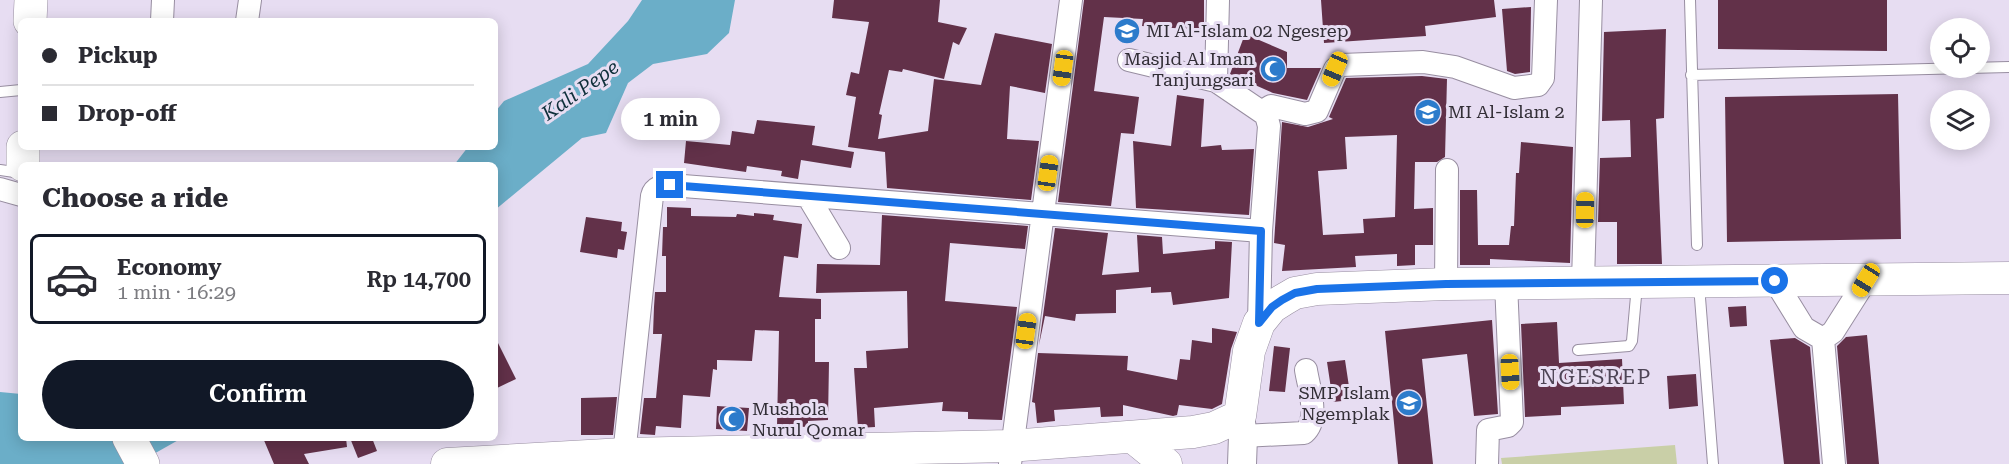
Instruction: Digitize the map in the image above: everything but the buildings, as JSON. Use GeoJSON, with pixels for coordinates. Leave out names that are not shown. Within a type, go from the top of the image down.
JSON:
{"type":"FeatureCollection","features":[{"type":"Feature","properties":{"kind":"highway"},"geometry":{"type":"LineString","coordinates":[[30,18],[31,0]]}},
{"type":"Feature","properties":{"kind":"highway"},"geometry":{"type":"LineString","coordinates":[[131,441],[143,464]]}},
{"type":"Feature","properties":{"kind":"main road"},"geometry":{"type":"LineString","coordinates":[[447,464],[623,459],[1150,455],[1193,432],[1242,426],[1249,351],[1259,323],[1272,307],[1295,293],[1317,289],[1446,284],[2009,278]]}},
{"type":"Feature","properties":{"kind":"street"},"geometry":{"type":"LineString","coordinates":[[162,18],[163,0]]}},
{"type":"Feature","properties":{"kind":"street"},"geometry":{"type":"LineString","coordinates":[[247,18],[250,0]]}},
{"type":"Feature","properties":{"kind":"street"},"geometry":{"type":"LineString","coordinates":[[1010,455],[1071,0]]}},
{"type":"Feature","properties":{"kind":"street"},"geometry":{"type":"LineString","coordinates":[[1216,81],[1218,0]]}},
{"type":"Feature","properties":{"kind":"street"},"geometry":{"type":"LineString","coordinates":[[1263,111],[1271,106],[1305,114],[1317,111],[1335,69],[1341,65],[1423,62],[1455,67],[1514,88],[1538,85],[1543,78],[1546,0]]}},
{"type":"Feature","properties":{"kind":"street"},"geometry":{"type":"LineString","coordinates":[[1583,282],[1592,0]]}},
{"type":"Feature","properties":{"kind":"street"},"geometry":{"type":"LineString","coordinates":[[1129,60],[1216,81],[1263,111],[1269,126],[1261,231],[1259,323]]}},
{"type":"Feature","properties":{"kind":"street"},"geometry":{"type":"LineString","coordinates":[[1446,284],[1447,170]]}},
{"type":"Feature","properties":{"kind":"street"},"geometry":{"type":"LineString","coordinates":[[623,459],[652,193],[658,188],[670,185],[809,198],[1261,231]]}},
{"type":"Feature","properties":{"kind":"street"},"geometry":{"type":"LineString","coordinates":[[0,189],[18,194]]}},
{"type":"Feature","properties":{"kind":"street"},"geometry":{"type":"LineString","coordinates":[[809,198],[839,248]]}},
{"type":"Feature","properties":{"kind":"street"},"geometry":{"type":"LineString","coordinates":[[1823,339],[1833,332],[1866,280]]}},
{"type":"Feature","properties":{"kind":"street"},"geometry":{"type":"LineString","coordinates":[[1775,281],[1807,331],[1823,339]]}},
{"type":"Feature","properties":{"kind":"street"},"geometry":{"type":"LineString","coordinates":[[1486,464],[1488,430],[1509,426],[1512,422],[1506,283]]}},
{"type":"Feature","properties":{"kind":"street"},"geometry":{"type":"LineString","coordinates":[[1823,339],[1834,464]]}},
{"type":"Feature","properties":{"kind":"street"},"geometry":{"type":"LineString","coordinates":[[1242,464],[1242,426],[1304,434],[1310,428],[1313,416],[1306,370]]}},
{"type":"Feature","properties":{"kind":"lane"},"geometry":{"type":"LineString","coordinates":[[1690,0],[1697,245]]}},
{"type":"Feature","properties":{"kind":"lane"},"geometry":{"type":"LineString","coordinates":[[1691,75],[2009,67]]}},
{"type":"Feature","properties":{"kind":"lane"},"geometry":{"type":"LineString","coordinates":[[0,92],[18,90]]}},
{"type":"Feature","properties":{"kind":"lane"},"geometry":{"type":"LineString","coordinates":[[0,170],[18,173]]}},
{"type":"Feature","properties":{"kind":"lane"},"geometry":{"type":"LineString","coordinates":[[1699,281],[1713,464]]}},
{"type":"Feature","properties":{"kind":"lane"},"geometry":{"type":"LineString","coordinates":[[1578,350],[1629,346],[1632,341],[1638,282]]}},
{"type":"Feature","properties":{"kind":"green space"},"geometry":{"type":"Polygon","coordinates":[[[1675,445],[1677,464],[1502,464],[1501,458],[1675,445]]]}},
{"type":"Feature","properties":{"kind":"water","name":"Kali Pepe"},"geometry":{"type":"Polygon","coordinates":[[[642,0],[735,0],[729,33],[707,54],[653,64],[628,83],[606,133],[582,138],[498,208],[498,162],[456,162],[466,150],[498,150],[498,108],[504,101],[588,64],[628,21],[642,0]]]}},
{"type":"Feature","properties":{"kind":"water"},"geometry":{"type":"Polygon","coordinates":[[[0,392],[18,394],[18,441],[177,441],[136,464],[0,464],[0,392]]]}},
{"type":"Feature","properties":{"kind":"place","name":"MI Al-Islam 02 Ngesrep"},"geometry":{"type":"Point","coordinates":[1127,31]}},
{"type":"Feature","properties":{"kind":"place","name":"Masjid Al Iman Tanjungsari"},"geometry":{"type":"Point","coordinates":[1273,69]}},
{"type":"Feature","properties":{"kind":"place","name":"MI Al-Islam 2"},"geometry":{"type":"Point","coordinates":[1428,112]}},
{"type":"Feature","properties":{"kind":"place","name":"SMP Islam Ngemplak"},"geometry":{"type":"Point","coordinates":[1409,403]}},
{"type":"Feature","properties":{"kind":"place","name":"Mushola Nurul Qomar"},"geometry":{"type":"Point","coordinates":[732,419]}},
{"type":"Feature","properties":{"kind":"district","name":"NGESREP"},"geometry":{"type":"Point","coordinates":[1596,377]}},
{"type":"Feature","properties":{"kind":"route"},"geometry":{"type":"LineString","coordinates":[[670,185],[809,198],[1261,231],[1259,323],[1272,307],[1282,300],[1295,293],[1317,289],[1417,284],[1775,281]]}}]}
